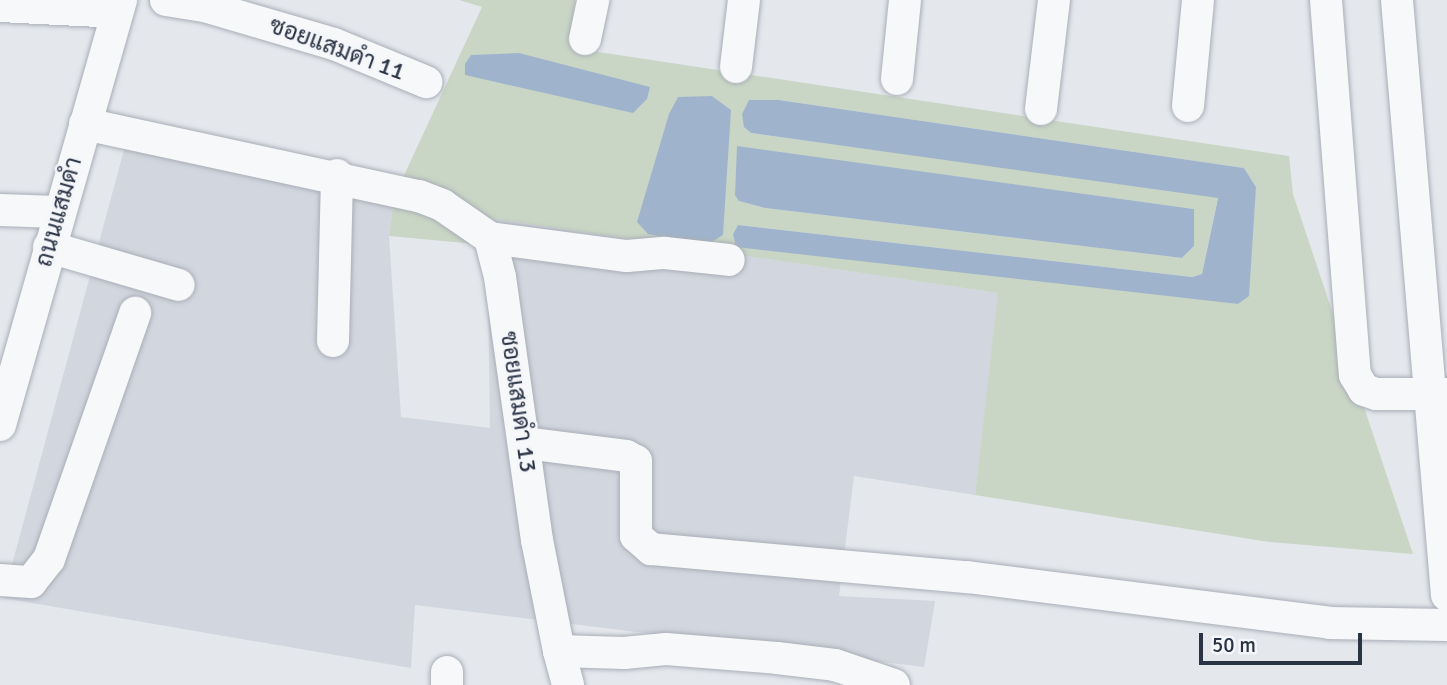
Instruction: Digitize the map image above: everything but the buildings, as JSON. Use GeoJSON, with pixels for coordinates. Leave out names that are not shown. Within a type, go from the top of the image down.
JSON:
{"type":"FeatureCollection","features":[{"type":"Feature","properties":{"kind":"street","name":"ซอยแสมดำ 11"},"geometry":{"type":"LineString","coordinates":[[166,0],[204,6],[334,44],[426,82]]}},
{"type":"Feature","properties":{"kind":"street"},"geometry":{"type":"LineString","coordinates":[[585,39],[593,0]]}},
{"type":"Feature","properties":{"kind":"street"},"geometry":{"type":"LineString","coordinates":[[736,67],[744,0]]}},
{"type":"Feature","properties":{"kind":"street"},"geometry":{"type":"LineString","coordinates":[[897,79],[905,0]]}},
{"type":"Feature","properties":{"kind":"street"},"geometry":{"type":"LineString","coordinates":[[1041,109],[1054,0]]}},
{"type":"Feature","properties":{"kind":"street"},"geometry":{"type":"LineString","coordinates":[[1188,106],[1198,0]]}},
{"type":"Feature","properties":{"kind":"street"},"geometry":{"type":"LineString","coordinates":[[1326,0],[1355,375],[1364,390],[1376,394],[1439,394]]}},
{"type":"Feature","properties":{"kind":"street"},"geometry":{"type":"LineString","coordinates":[[1397,0],[1439,394],[1447,595]]}},
{"type":"Feature","properties":{"kind":"street"},"geometry":{"type":"LineString","coordinates":[[0,6],[119,6]]}},
{"type":"Feature","properties":{"kind":"street","name":"ถนนแสมดำ"},"geometry":{"type":"LineString","coordinates":[[0,425],[48,247],[119,6]]}},
{"type":"Feature","properties":{"kind":"street"},"geometry":{"type":"LineString","coordinates":[[85,124],[337,175],[442,205],[490,238],[627,256],[665,253],[729,260]]}},
{"type":"Feature","properties":{"kind":"street"},"geometry":{"type":"LineString","coordinates":[[333,341],[337,175]]}},
{"type":"Feature","properties":{"kind":"street"},"geometry":{"type":"LineString","coordinates":[[0,211],[58,212]]}},
{"type":"Feature","properties":{"kind":"street","name":"ซอยแสมดำ 13"},"geometry":{"type":"LineString","coordinates":[[490,238],[525,443],[537,540],[568,685]]}},
{"type":"Feature","properties":{"kind":"street"},"geometry":{"type":"LineString","coordinates":[[48,247],[179,285]]}},
{"type":"Feature","properties":{"kind":"street"},"geometry":{"type":"LineString","coordinates":[[0,580],[31,582],[50,559],[135,313]]}},
{"type":"Feature","properties":{"kind":"street"},"geometry":{"type":"LineString","coordinates":[[525,443],[626,456],[636,461],[636,536],[651,549],[967,577],[1329,623],[1447,625]]}},
{"type":"Feature","properties":{"kind":"street"},"geometry":{"type":"LineString","coordinates":[[559,652],[666,649],[779,671],[835,665],[894,685]]}},
{"type":"Feature","properties":{"kind":"shaded area"},"geometry":{"type":"Polygon","coordinates":[[[131,124],[394,197],[389,236],[401,417],[490,428],[487,218],[999,293],[975,495],[854,476],[839,596],[935,601],[924,667],[415,605],[411,668],[3,598],[131,124]]]}},
{"type":"Feature","properties":{"kind":"green space"},"geometry":{"type":"Polygon","coordinates":[[[459,0],[575,0],[572,48],[1289,156],[1293,194],[1413,554],[1269,542],[975,495],[998,293],[487,218],[487,245],[389,236],[394,197],[482,7],[459,0]],[[465,75],[509,83],[649,87],[628,84],[465,75]],[[779,100],[751,133],[1218,197],[1202,274],[1192,277],[738,225],[733,234],[1238,304],[1256,187],[1244,168],[779,100]],[[737,147],[739,201],[765,208],[1182,258],[1194,246],[1194,209],[737,147]]]}},
{"type":"Feature","properties":{"kind":"water"},"geometry":{"type":"Polygon","coordinates":[[[519,53],[650,87],[647,99],[633,113],[465,75],[465,64],[471,55],[519,53]]]}},
{"type":"Feature","properties":{"kind":"water"},"geometry":{"type":"Polygon","coordinates":[[[712,96],[731,110],[723,235],[707,245],[648,234],[637,222],[669,114],[678,97],[712,96]]]}},
{"type":"Feature","properties":{"kind":"water"},"geometry":{"type":"Polygon","coordinates":[[[749,100],[779,100],[1244,168],[1256,187],[1249,296],[1238,304],[736,247],[733,234],[738,225],[1192,277],[1202,274],[1218,198],[751,133],[744,127],[742,114],[749,100]]]}},
{"type":"Feature","properties":{"kind":"water"},"geometry":{"type":"Polygon","coordinates":[[[737,146],[1194,209],[1194,246],[1182,258],[765,208],[739,201],[735,195],[737,146]]]}}]}
